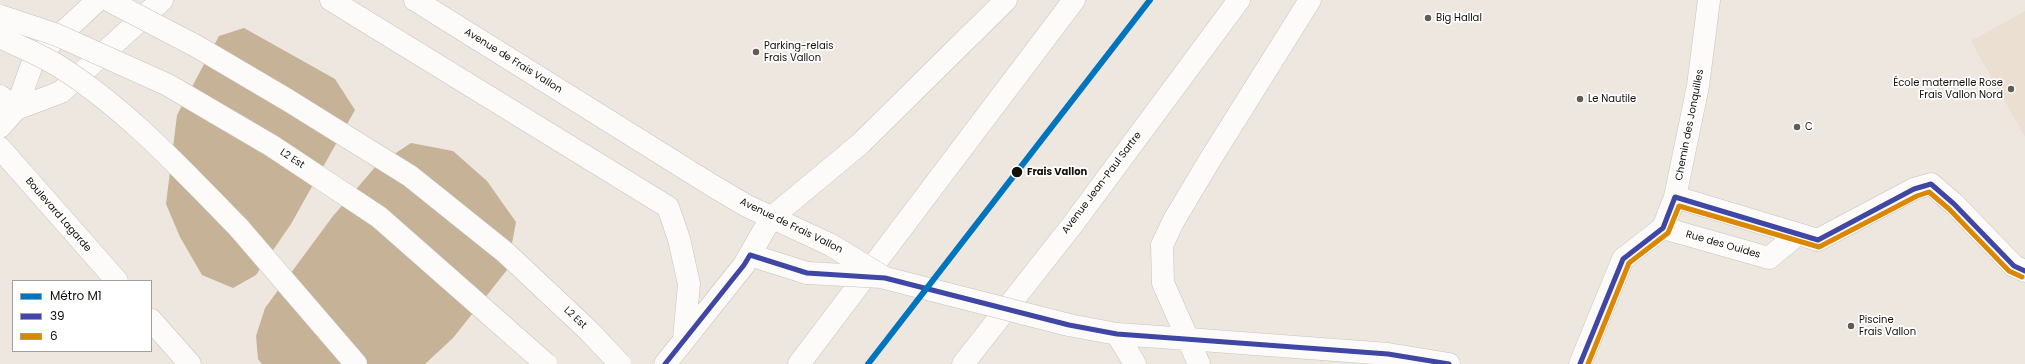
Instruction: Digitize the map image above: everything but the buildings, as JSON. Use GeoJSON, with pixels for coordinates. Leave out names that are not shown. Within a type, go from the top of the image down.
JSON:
{"type":"FeatureCollection","features":[{"type":"Feature","properties":{"kind":"main road"},"geometry":{"type":"LineString","coordinates":[[0,127],[8,103],[34,59],[98,0]]}},
{"type":"Feature","properties":{"kind":"main road","name":"L2 Est"},"geometry":{"type":"LineString","coordinates":[[108,0],[196,46],[286,98],[410,176],[506,253],[589,332],[620,364]]}},
{"type":"Feature","properties":{"kind":"main road"},"geometry":{"type":"LineString","coordinates":[[8,103],[61,92],[162,0]]}},
{"type":"Feature","properties":{"kind":"main road"},"geometry":{"type":"LineString","coordinates":[[332,0],[668,207],[678,239],[689,284],[684,339]]}},
{"type":"Feature","properties":{"kind":"main road","name":"Avenue de Frais Vallon"},"geometry":{"type":"LineString","coordinates":[[415,0],[713,186],[771,218],[830,245],[885,278],[1069,325],[1117,334],[1388,354],[1448,364]]}},
{"type":"Feature","properties":{"kind":"main road"},"geometry":{"type":"LineString","coordinates":[[665,364],[744,265],[771,218],[860,144],[1006,0]]}},
{"type":"Feature","properties":{"kind":"main road"},"geometry":{"type":"LineString","coordinates":[[798,364],[1074,0]]}},
{"type":"Feature","properties":{"kind":"main road","name":"Avenue Jean-Paul Sartre"},"geometry":{"type":"LineString","coordinates":[[963,364],[1072,224],[1239,0]]}},
{"type":"Feature","properties":{"kind":"main road"},"geometry":{"type":"LineString","coordinates":[[1199,364],[1163,283],[1162,245],[1174,220],[1208,163],[1310,0]]}},
{"type":"Feature","properties":{"kind":"main road","name":"Chemin des Jonquilles"},"geometry":{"type":"LineString","coordinates":[[1663,228],[1675,197],[1698,86],[1709,0]]}},
{"type":"Feature","properties":{"kind":"main road","name":"L2 Est"},"geometry":{"type":"LineString","coordinates":[[0,16],[56,35],[168,85],[272,146],[379,218],[546,364]]}},
{"type":"Feature","properties":{"kind":"main road"},"geometry":{"type":"LineString","coordinates":[[0,37],[60,67],[104,98],[148,137],[239,228],[356,364]]}},
{"type":"Feature","properties":{"kind":"main road","name":"Boulevard Lagarde"},"geometry":{"type":"LineString","coordinates":[[0,148],[116,280]]}},
{"type":"Feature","properties":{"kind":"main road"},"geometry":{"type":"LineString","coordinates":[[1675,197],[1818,240],[1914,188],[1931,184],[1954,204],[2014,266],[2025,271]]}},
{"type":"Feature","properties":{"kind":"main road"},"geometry":{"type":"LineString","coordinates":[[1580,364],[1623,259],[1663,228]]}},
{"type":"Feature","properties":{"kind":"main road","name":"Rue des Ouides"},"geometry":{"type":"LineString","coordinates":[[1663,228],[1769,258],[1798,234]]}},
{"type":"Feature","properties":{"kind":"main road"},"geometry":{"type":"LineString","coordinates":[[750,255],[807,273],[885,278]]}},
{"type":"Feature","properties":{"kind":"main road"},"geometry":{"type":"LineString","coordinates":[[152,321],[190,364]]}},
{"type":"Feature","properties":{"kind":"main road"},"geometry":{"type":"LineString","coordinates":[[1117,334],[1135,364]]}},
{"type":"Feature","properties":{"kind":"shaded area","name":"École maternelle Rose Frais Vallon Nord"},"geometry":{"type":"Polygon","coordinates":[[[2025,11],[2025,137],[1971,41],[2025,11]]]}},
{"type":"Feature","properties":{"kind":"shaded area"},"geometry":{"type":"Polygon","coordinates":[[[244,28],[335,79],[355,110],[291,224],[256,275],[233,288],[202,275],[180,237],[166,204],[177,115],[219,36],[244,28]]]}},
{"type":"Feature","properties":{"kind":"shaded area"},"geometry":{"type":"Polygon","coordinates":[[[411,143],[453,151],[487,181],[516,222],[507,270],[453,338],[425,364],[262,364],[258,359],[256,336],[265,308],[333,216],[376,166],[411,143]]]}},
{"type":"Feature","properties":{"kind":"metro line","name":"M1"},"geometry":{"type":"LineString","coordinates":[[868,364],[1150,0]]}},
{"type":"Feature","properties":{"kind":"transit line","name":"39"},"geometry":{"type":"LineString","coordinates":[[1580,364],[1623,259],[1663,228],[1675,197],[1818,240],[1914,189],[1931,184],[1954,204],[2014,266],[2025,271]]}},
{"type":"Feature","properties":{"kind":"transit line","name":"6"},"geometry":{"type":"LineString","coordinates":[[1588,364],[1629,263],[1668,233],[1679,206],[1819,247],[1917,196],[1929,192],[1949,209],[2009,271],[2022,277]]}},
{"type":"Feature","properties":{"kind":"transit line","name":"39"},"geometry":{"type":"LineString","coordinates":[[665,364],[744,265],[750,255],[807,273],[885,278],[1069,325],[1117,334],[1388,354],[1449,364]]}},
{"type":"Feature","properties":{"kind":"place","name":"Big Hallal"},"geometry":{"type":"Point","coordinates":[1428,18]}},
{"type":"Feature","properties":{"kind":"place","name":"Parking-relais Frais Vallon"},"geometry":{"type":"Point","coordinates":[756,52]}},
{"type":"Feature","properties":{"kind":"place","name":"École maternelle Rose Frais Vallon Nord"},"geometry":{"type":"Point","coordinates":[2011,89]}},
{"type":"Feature","properties":{"kind":"place","name":"Le Nautile"},"geometry":{"type":"Point","coordinates":[1580,99]}},
{"type":"Feature","properties":{"kind":"place","name":"C"},"geometry":{"type":"Point","coordinates":[1797,127]}},
{"type":"Feature","properties":{"kind":"place","name":"Frais Vallon"},"geometry":{"type":"Point","coordinates":[1017,172]}},
{"type":"Feature","properties":{"kind":"place","name":"Piscine Frais Vallon"},"geometry":{"type":"Point","coordinates":[1851,326]}}]}
